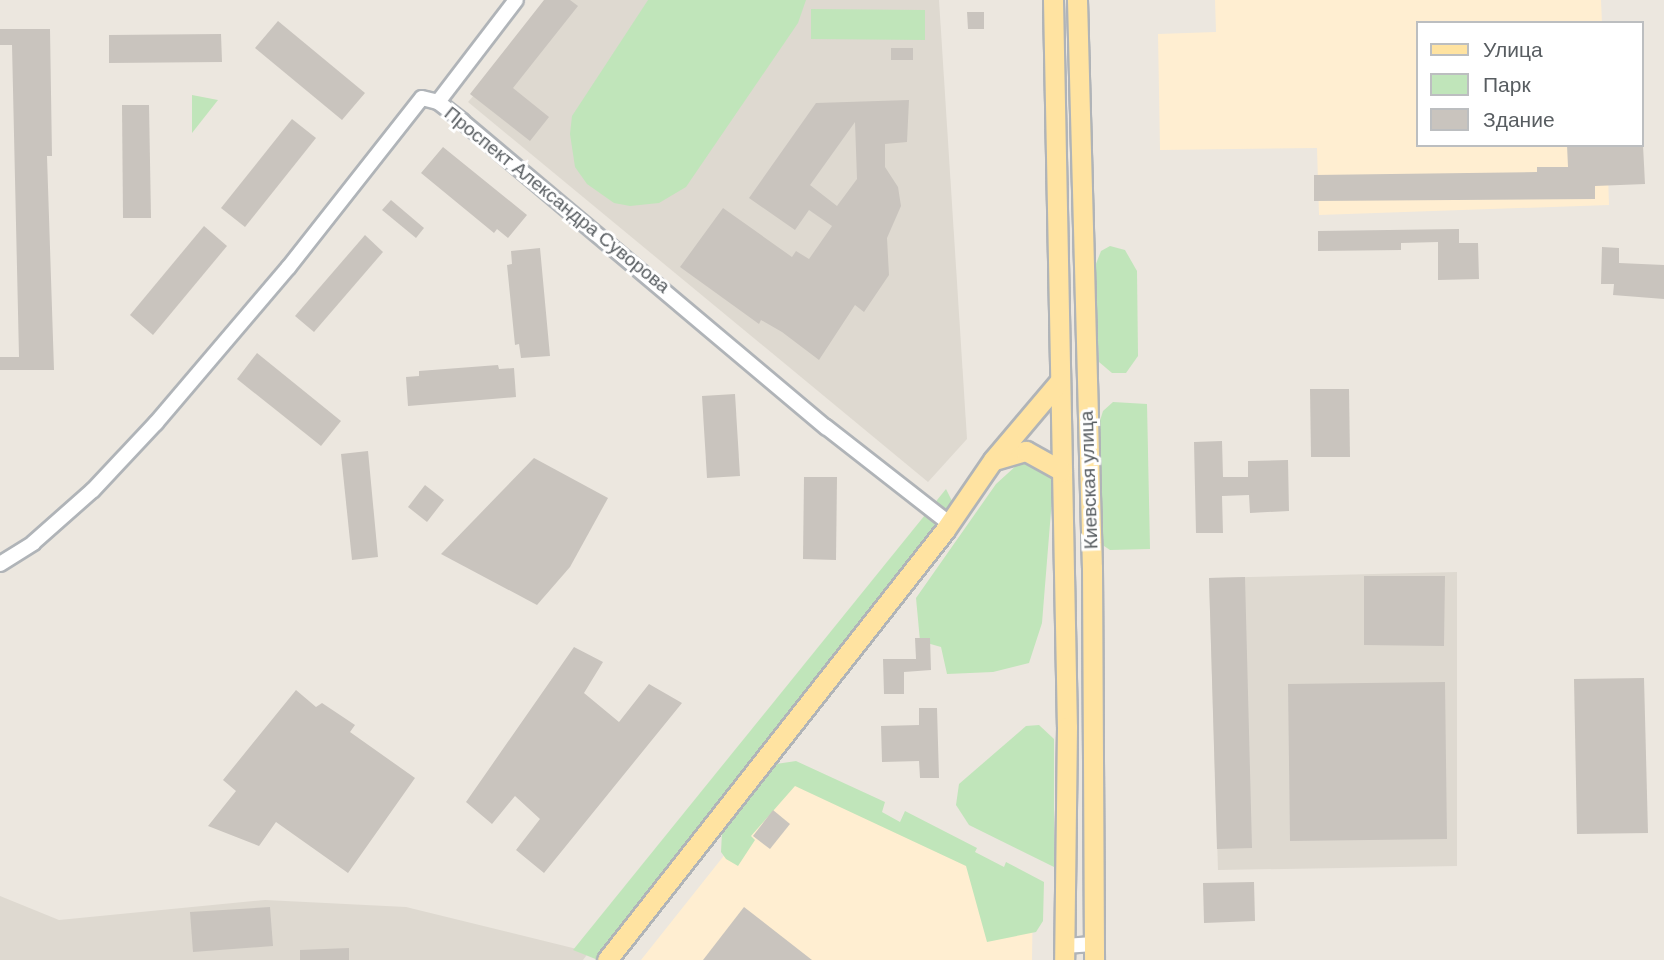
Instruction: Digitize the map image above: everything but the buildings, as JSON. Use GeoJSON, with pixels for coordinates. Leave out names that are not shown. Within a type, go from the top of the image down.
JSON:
{"type":"FeatureCollection","features":[{"type":"Feature","properties":{"kind":"main road","name":"Киевская улица"},"geometry":{"type":"LineString","coordinates":[[1053,0],[1067,727],[1064,953]]}},
{"type":"Feature","properties":{"kind":"main road","name":"Киевская улица"},"geometry":{"type":"LineString","coordinates":[[1077,0],[1092,568],[1094,952]]}},
{"type":"Feature","properties":{"kind":"main road"},"geometry":{"type":"LineString","coordinates":[[607,960],[950,524],[993,460],[1059,382]]}},
{"type":"Feature","properties":{"kind":"main road"},"geometry":{"type":"LineString","coordinates":[[993,460],[1026,451],[1062,471]]}},
{"type":"Feature","properties":{"kind":"street"},"geometry":{"type":"LineString","coordinates":[[438,102],[516,0]]}},
{"type":"Feature","properties":{"kind":"street","name":"Проспект Александра Суворова"},"geometry":{"type":"LineString","coordinates":[[0,564],[33,543],[93,490],[156,423],[343,200],[415,102],[422,98],[438,102],[826,427],[950,524]]}},
{"type":"Feature","properties":{"kind":"street"},"geometry":{"type":"LineString","coordinates":[[1064,953],[1094,952]]}},
{"type":"Feature","properties":{"kind":"shaded area"},"geometry":{"type":"Polygon","coordinates":[[[557,0],[939,0],[967,439],[928,482],[468,102],[557,0]]]}},
{"type":"Feature","properties":{"kind":"shaded area"},"geometry":{"type":"Polygon","coordinates":[[[1215,0],[1601,0],[1602,21],[1416,21],[1416,147],[1607,147],[1609,205],[1319,215],[1317,148],[1160,150],[1158,34],[1216,32],[1215,0]]]}},
{"type":"Feature","properties":{"kind":"shaded area"},"geometry":{"type":"Polygon","coordinates":[[[1457,572],[1457,866],[1218,870],[1209,578],[1457,572]]]}},
{"type":"Feature","properties":{"kind":"shaded area"},"geometry":{"type":"Polygon","coordinates":[[[788,775],[1033,888],[1032,960],[641,960],[788,775]]]}},
{"type":"Feature","properties":{"kind":"shaded area"},"geometry":{"type":"Polygon","coordinates":[[[0,896],[59,920],[265,900],[406,907],[589,952],[583,960],[0,960],[0,896]]]}},
{"type":"Feature","properties":{"kind":"green space"},"geometry":{"type":"Polygon","coordinates":[[[648,0],[806,0],[798,23],[686,187],[659,203],[630,206],[614,203],[587,184],[575,167],[570,134],[572,116],[648,0]]]}},
{"type":"Feature","properties":{"kind":"green space"},"geometry":{"type":"Polygon","coordinates":[[[811,9],[925,10],[925,40],[811,39],[811,9]]]}},
{"type":"Feature","properties":{"kind":"green space"},"geometry":{"type":"Polygon","coordinates":[[[192,95],[218,100],[192,133],[192,95]]]}},
{"type":"Feature","properties":{"kind":"green space"},"geometry":{"type":"Polygon","coordinates":[[[1110,246],[1125,250],[1137,271],[1138,356],[1126,373],[1112,373],[1099,362],[1094,269],[1101,251],[1110,246]]]}},
{"type":"Feature","properties":{"kind":"green space"},"geometry":{"type":"Polygon","coordinates":[[[1113,402],[1147,404],[1150,549],[1110,550],[1101,544],[1098,427],[1103,411],[1113,402]]]}},
{"type":"Feature","properties":{"kind":"green space"},"geometry":{"type":"Polygon","coordinates":[[[1018,464],[1036,464],[1054,474],[1042,623],[1029,663],[993,672],[947,674],[941,647],[920,641],[916,598],[996,484],[1018,464]]]}},
{"type":"Feature","properties":{"kind":"green space"},"geometry":{"type":"Polygon","coordinates":[[[946,489],[956,509],[598,960],[573,950],[946,489]]]}},
{"type":"Feature","properties":{"kind":"green space"},"geometry":{"type":"Polygon","coordinates":[[[1039,725],[1054,739],[1054,867],[969,825],[956,805],[959,784],[1026,726],[1039,725]]]}},
{"type":"Feature","properties":{"kind":"green space"},"geometry":{"type":"Polygon","coordinates":[[[796,761],[885,802],[882,812],[900,822],[905,811],[977,848],[975,852],[1004,867],[1006,862],[1044,882],[1043,921],[1036,932],[987,942],[966,866],[795,786],[751,836],[755,840],[738,866],[726,859],[721,852],[722,832],[776,764],[796,761]]]}}]}
